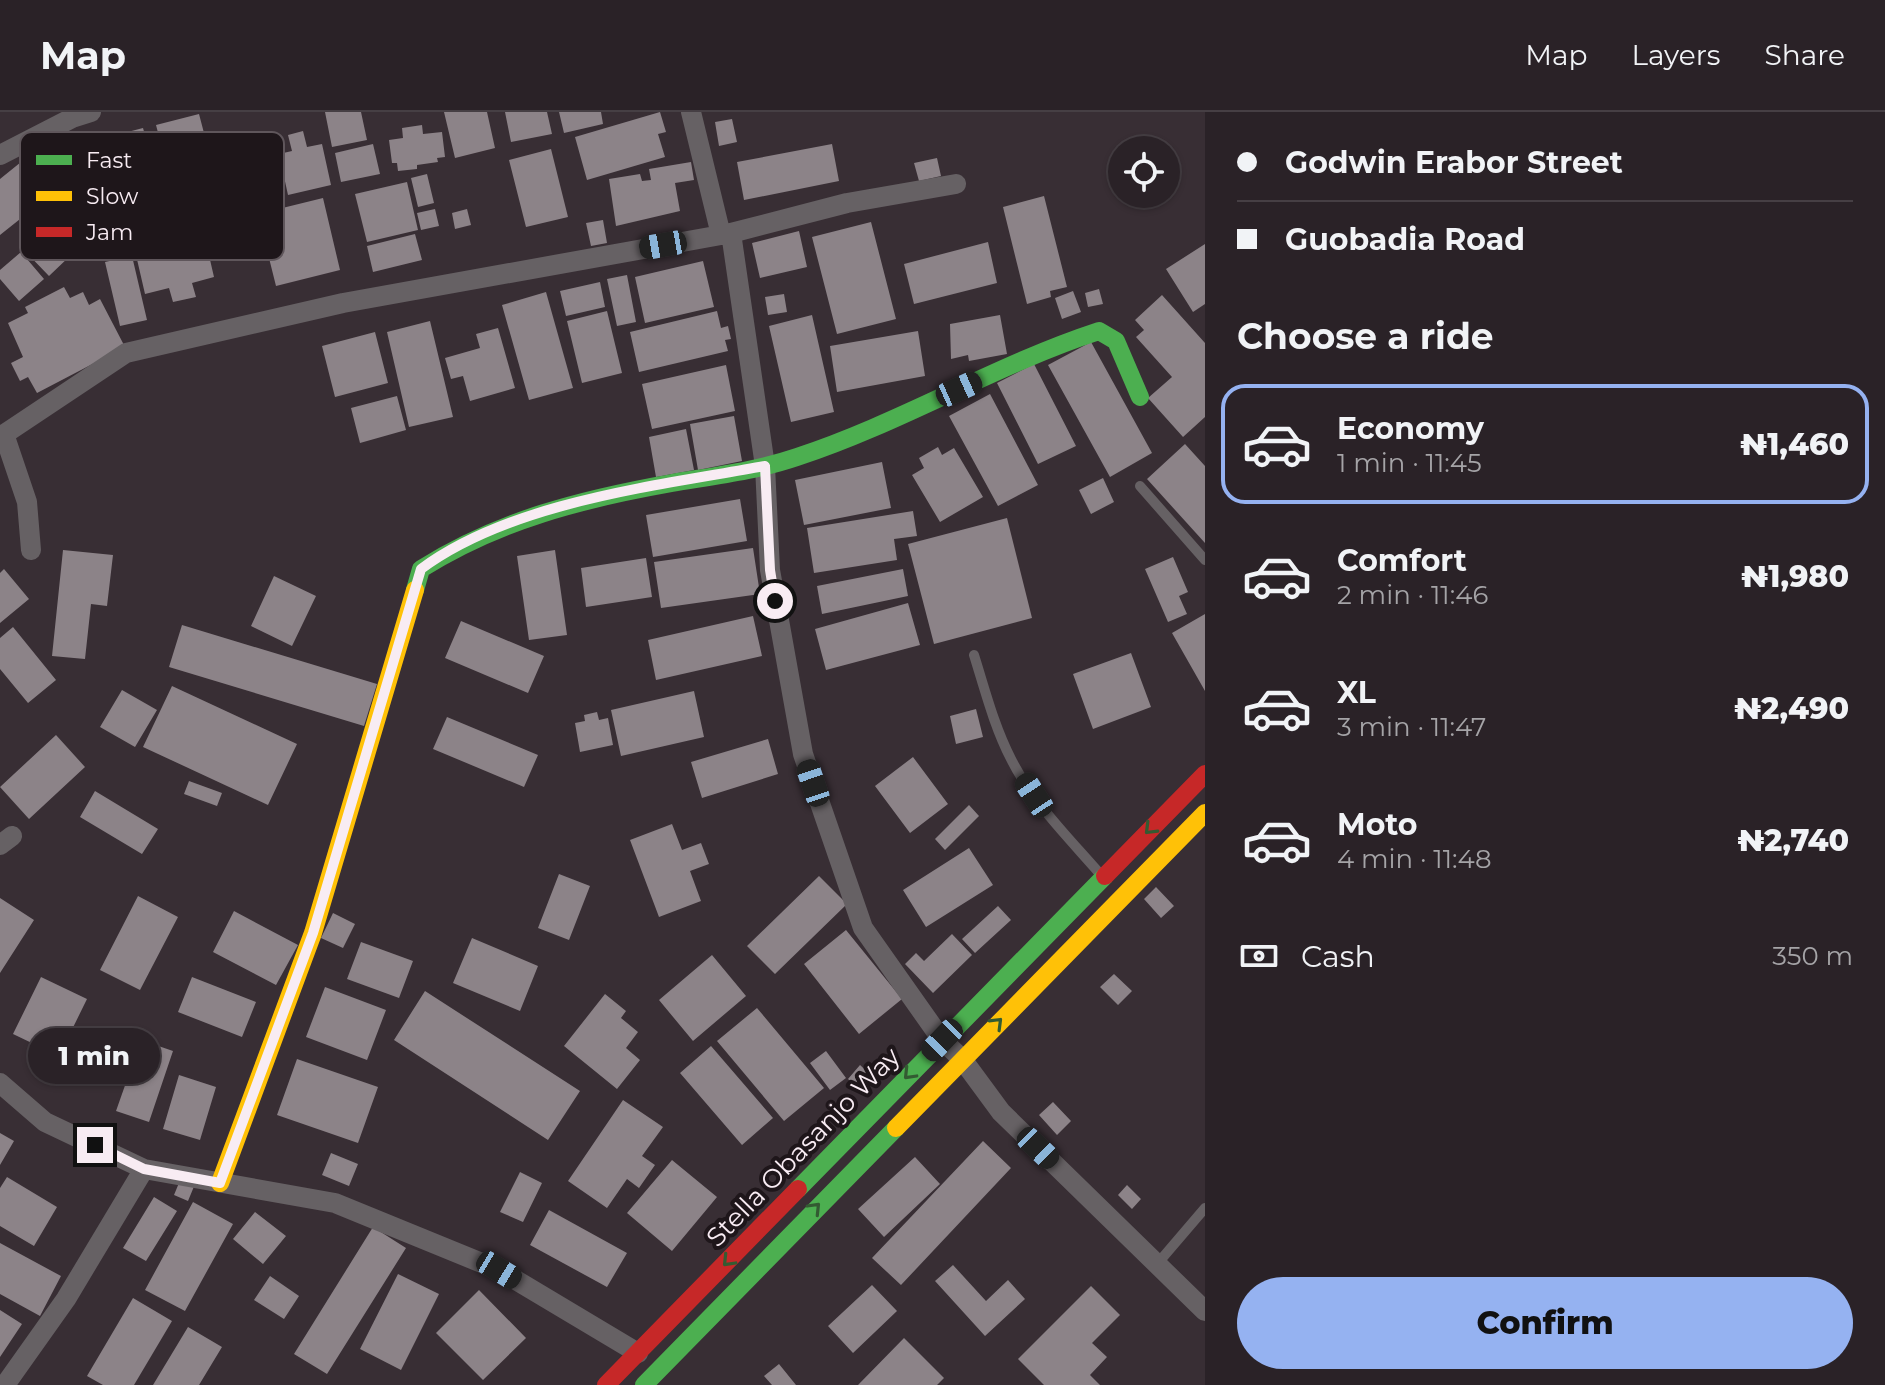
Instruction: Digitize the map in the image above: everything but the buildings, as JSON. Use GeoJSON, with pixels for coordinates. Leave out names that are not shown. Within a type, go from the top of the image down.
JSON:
{"type":"FeatureCollection","features":[{"type":"Feature","properties":{"kind":"street"},"geometry":{"type":"LineString","coordinates":[[45,132],[91,112]]}},
{"type":"Feature","properties":{"kind":"street"},"geometry":{"type":"LineString","coordinates":[[691,112],[726,234],[765,466],[770,570],[803,754],[863,928],[942,1040],[962,1059],[1001,1112],[1205,1311]]}},
{"type":"Feature","properties":{"kind":"street"},"geometry":{"type":"LineString","coordinates":[[0,155],[20,145]]}},
{"type":"Feature","properties":{"kind":"street"},"geometry":{"type":"LineString","coordinates":[[31,550],[27,502],[2,436],[126,353],[343,303],[726,234],[847,203],[956,184]]}},
{"type":"Feature","properties":{"kind":"street"},"geometry":{"type":"LineString","coordinates":[[220,1183],[313,933],[421,569],[453,545],[495,528],[629,490],[765,466],[859,435],[1061,342],[1099,331],[1116,341],[1140,397]]}},
{"type":"Feature","properties":{"kind":"street","name":"Stella Obasanjo Way"},"geometry":{"type":"LineString","coordinates":[[606,1385],[1205,774]]}},
{"type":"Feature","properties":{"kind":"street"},"geometry":{"type":"LineString","coordinates":[[644,1385],[1205,813]]}},
{"type":"Feature","properties":{"kind":"street"},"geometry":{"type":"LineString","coordinates":[[0,1083],[45,1122],[144,1169],[335,1203],[499,1270],[638,1353]]}},
{"type":"Feature","properties":{"kind":"street"},"geometry":{"type":"LineString","coordinates":[[5,1385],[66,1299],[144,1169]]}},
{"type":"Feature","properties":{"kind":"street"},"geometry":{"type":"LineString","coordinates":[[683,1307],[703,1324]]}},
{"type":"Feature","properties":{"kind":"lane"},"geometry":{"type":"LineString","coordinates":[[1140,486],[1205,560]]}},
{"type":"Feature","properties":{"kind":"lane"},"geometry":{"type":"LineString","coordinates":[[974,655],[999,732],[1013,762],[1047,813],[1103,877]]}},
{"type":"Feature","properties":{"kind":"lane"},"geometry":{"type":"LineString","coordinates":[[1158,1263],[1205,1208]]}},
{"type":"Feature","properties":{"kind":"traffic: fast"},"geometry":{"type":"LineString","coordinates":[[415,590],[421,569],[511,524],[606,496],[782,462],[873,428],[1023,360],[1099,331],[1116,341],[1140,397]]}},
{"type":"Feature","properties":{"kind":"traffic: fast"},"geometry":{"type":"LineString","coordinates":[[798,1189],[1105,876]]}},
{"type":"Feature","properties":{"kind":"traffic: fast"},"geometry":{"type":"LineString","coordinates":[[644,1385],[896,1128]]}},
{"type":"Feature","properties":{"kind":"traffic: slow"},"geometry":{"type":"LineString","coordinates":[[220,1183],[313,933],[415,590]]}},
{"type":"Feature","properties":{"kind":"traffic: slow"},"geometry":{"type":"LineString","coordinates":[[896,1128],[1205,813]]}},
{"type":"Feature","properties":{"kind":"traffic: jam"},"geometry":{"type":"LineString","coordinates":[[1105,876],[1205,774]]}},
{"type":"Feature","properties":{"kind":"traffic: jam"},"geometry":{"type":"LineString","coordinates":[[606,1385],[798,1189]]}},
{"type":"Feature","properties":{"kind":"route"},"geometry":{"type":"LineString","coordinates":[[95,1145],[144,1169],[220,1183],[313,933],[421,569],[453,545],[495,528],[629,490],[765,466],[770,570],[775,601]]}}]}
